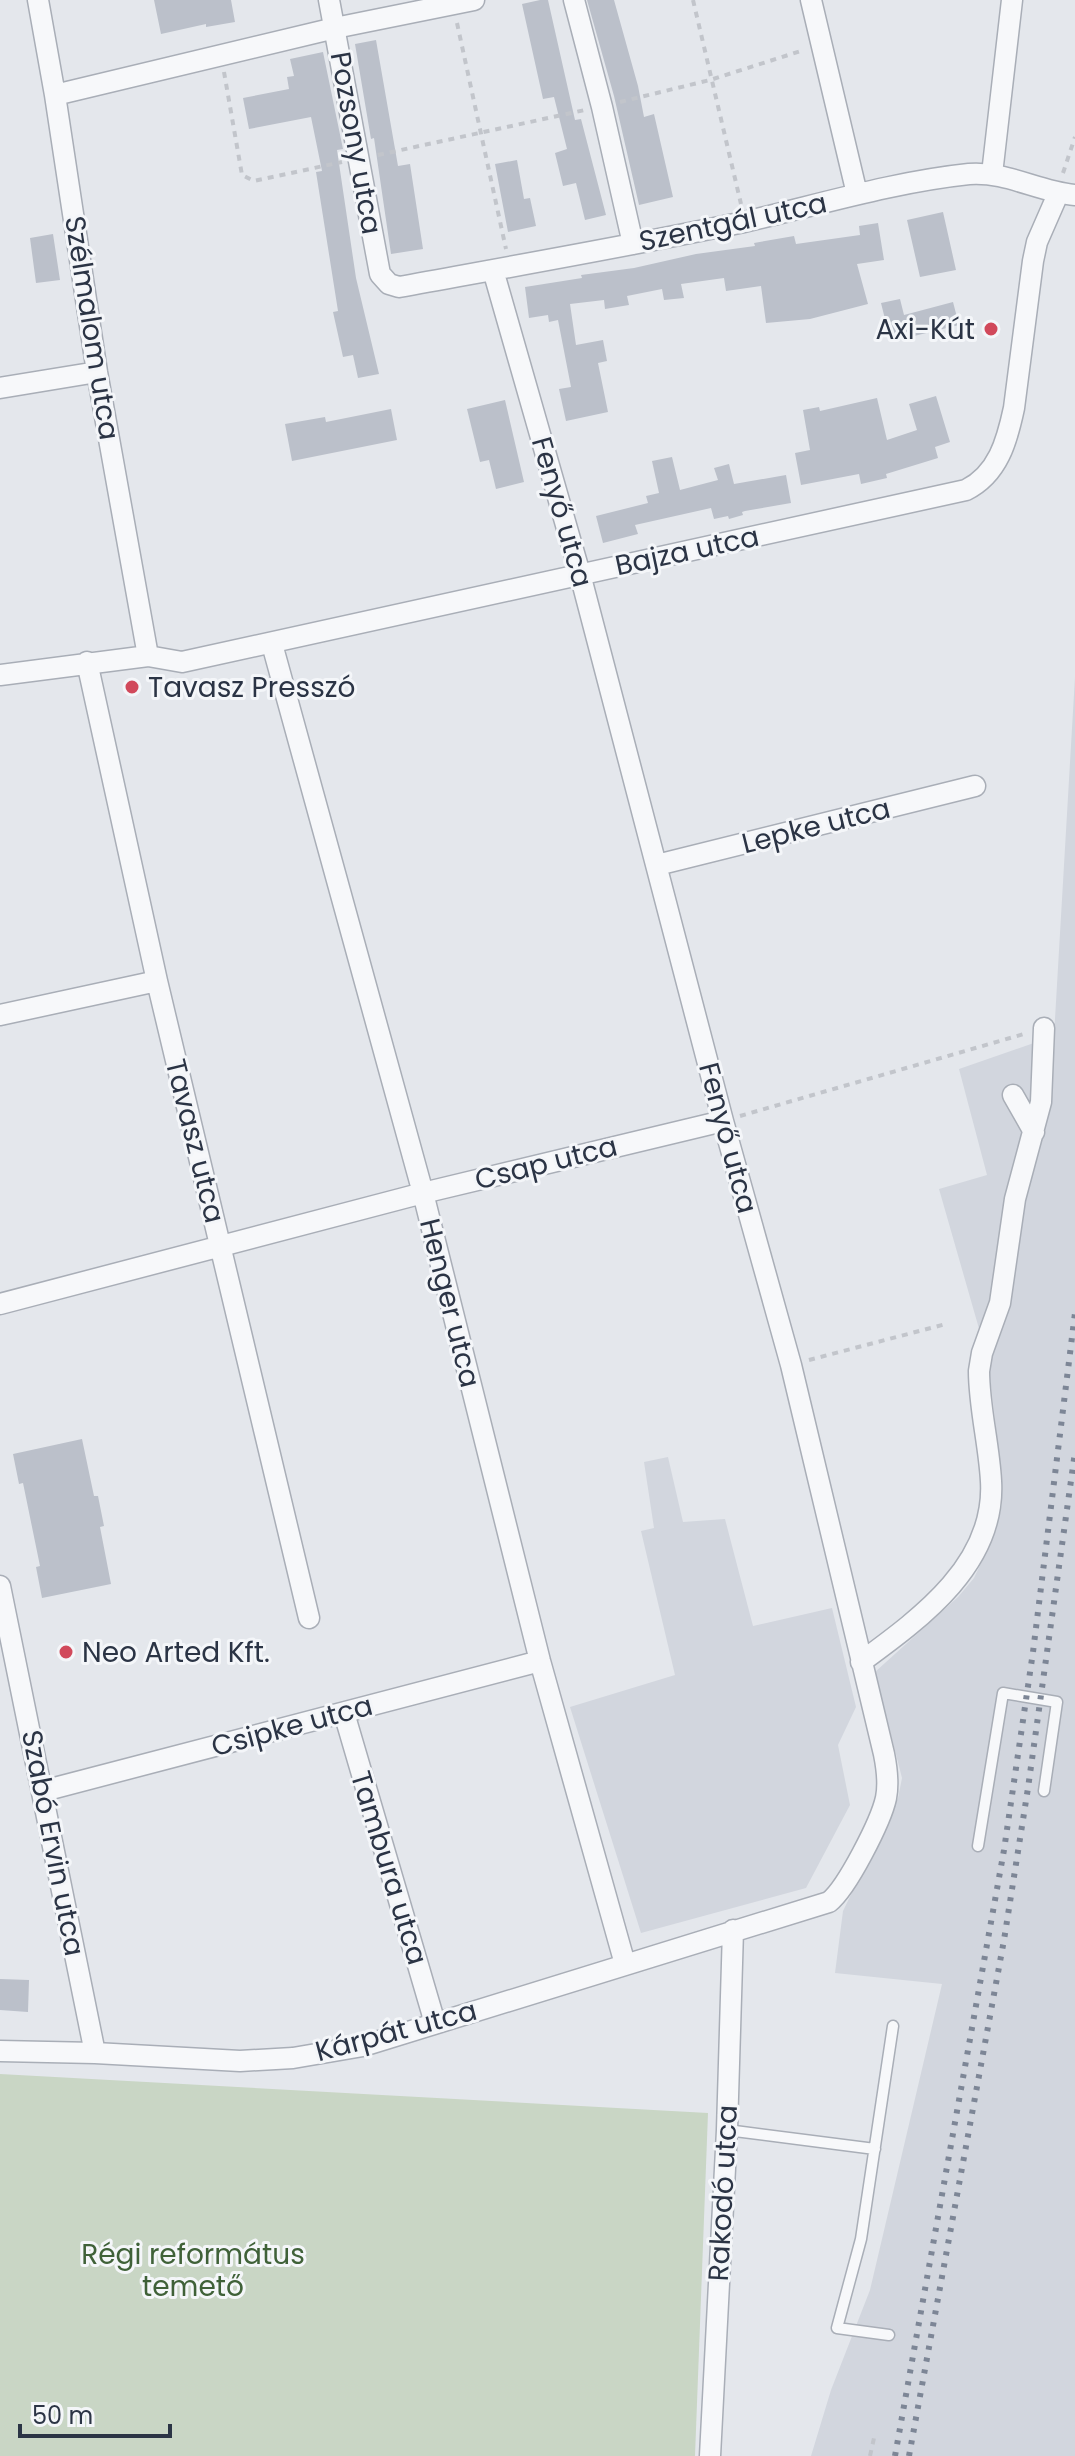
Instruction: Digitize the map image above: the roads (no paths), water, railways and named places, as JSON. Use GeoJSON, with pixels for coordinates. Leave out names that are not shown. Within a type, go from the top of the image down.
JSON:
{"type":"FeatureCollection","features":[{"type":"Feature","properties":{"kind":"street","name":"Szélmalom utca"},"geometry":{"type":"LineString","coordinates":[[38,0],[97,372],[148,656]]}},
{"type":"Feature","properties":{"kind":"street","name":"Pozsony utca"},"geometry":{"type":"LineString","coordinates":[[329,0],[380,274],[389,284]]}},
{"type":"Feature","properties":{"kind":"street"},"geometry":{"type":"LineString","coordinates":[[55,95],[335,28],[474,0]]}},
{"type":"Feature","properties":{"kind":"street"},"geometry":{"type":"LineString","coordinates":[[574,0],[633,244]]}},
{"type":"Feature","properties":{"kind":"street"},"geometry":{"type":"LineString","coordinates":[[811,0],[857,194]]}},
{"type":"Feature","properties":{"kind":"street"},"geometry":{"type":"LineString","coordinates":[[992,174],[1012,0]]}},
{"type":"Feature","properties":{"kind":"street","name":"Szentgál utca"},"geometry":{"type":"LineString","coordinates":[[389,284],[399,287],[633,244],[857,194],[970,174],[992,174],[1066,194]]}},
{"type":"Feature","properties":{"kind":"street","name":"Bajza utca"},"geometry":{"type":"LineString","coordinates":[[0,675],[148,656],[182,662],[955,495],[981,481],[998,459],[1009,430],[1037,242],[1066,194]]}},
{"type":"Feature","properties":{"kind":"street","name":"Fenyő utca"},"geometry":{"type":"LineString","coordinates":[[502,268],[723,1121],[791,1365],[888,1780],[883,1810],[836,1896],[829,1902],[733,1930]]}},
{"type":"Feature","properties":{"kind":"street"},"geometry":{"type":"LineString","coordinates":[[0,388],[97,372]]}},
{"type":"Feature","properties":{"kind":"street","name":"Henger utca"},"geometry":{"type":"LineString","coordinates":[[272,644],[423,1193],[540,1661],[625,1964]]}},
{"type":"Feature","properties":{"kind":"street","name":"Tavasz utca"},"geometry":{"type":"LineString","coordinates":[[87,662],[157,981],[309,1618]]}},
{"type":"Feature","properties":{"kind":"street","name":"Lepke utca"},"geometry":{"type":"LineString","coordinates":[[657,865],[975,786]]}},
{"type":"Feature","properties":{"kind":"street"},"geometry":{"type":"LineString","coordinates":[[0,1015],[157,981]]}},
{"type":"Feature","properties":{"kind":"street"},"geometry":{"type":"LineString","coordinates":[[861,1662],[912,1625],[954,1582],[973,1557],[981,1539],[991,1483],[979,1371],[982,1353],[1000,1303],[1015,1199],[1041,1102],[1044,1028]]}},
{"type":"Feature","properties":{"kind":"street"},"geometry":{"type":"LineString","coordinates":[[1013,1095],[1034,1132]]}},
{"type":"Feature","properties":{"kind":"street","name":"Csap utca"},"geometry":{"type":"LineString","coordinates":[[0,1304],[423,1193],[723,1121]]}},
{"type":"Feature","properties":{"kind":"street","name":"Szabó Ervin utca"},"geometry":{"type":"LineString","coordinates":[[0,1586],[95,2053]]}},
{"type":"Feature","properties":{"kind":"street","name":"Csipke utca"},"geometry":{"type":"LineString","coordinates":[[43,1791],[540,1661]]}},
{"type":"Feature","properties":{"kind":"street","name":"Tambura utca"},"geometry":{"type":"LineString","coordinates":[[344,1713],[435,2023]]}},
{"type":"Feature","properties":{"kind":"street","name":"Kárpát utca"},"geometry":{"type":"LineString","coordinates":[[0,2051],[240,2061],[293,2058],[363,2046],[733,1930]]}},
{"type":"Feature","properties":{"kind":"street","name":"Rakodó utca"},"geometry":{"type":"LineString","coordinates":[[710,2456],[727,2130],[733,1930]]}},
{"type":"Feature","properties":{"kind":"lane"},"geometry":{"type":"LineString","coordinates":[[978,1846],[1003,1693],[1057,1702],[1044,1791]]}},
{"type":"Feature","properties":{"kind":"lane"},"geometry":{"type":"LineString","coordinates":[[889,2335],[837,2328],[861,2239],[893,2026]]}},
{"type":"Feature","properties":{"kind":"lane"},"geometry":{"type":"LineString","coordinates":[[727,2130],[875,2149]]}},
{"type":"Feature","properties":{"kind":"railway"},"geometry":{"type":"LineString","coordinates":[[895,2456],[1004,1850],[1033,1652],[1075,1313]]}},
{"type":"Feature","properties":{"kind":"railway"},"geometry":{"type":"LineString","coordinates":[[909,2456],[1004,1940],[1075,1452]]}},
{"type":"Feature","properties":{"kind":"place","name":"Axi-Kút"},"geometry":{"type":"Point","coordinates":[991,329]}},
{"type":"Feature","properties":{"kind":"place","name":"Tavasz Presszó"},"geometry":{"type":"Point","coordinates":[132,687]}},
{"type":"Feature","properties":{"kind":"place","name":"Neo Arted Kft."},"geometry":{"type":"Point","coordinates":[66,1652]}},
{"type":"Feature","properties":{"kind":"park label","name":"Régi református temető"},"geometry":{"type":"Point","coordinates":[193,2270]}}]}
